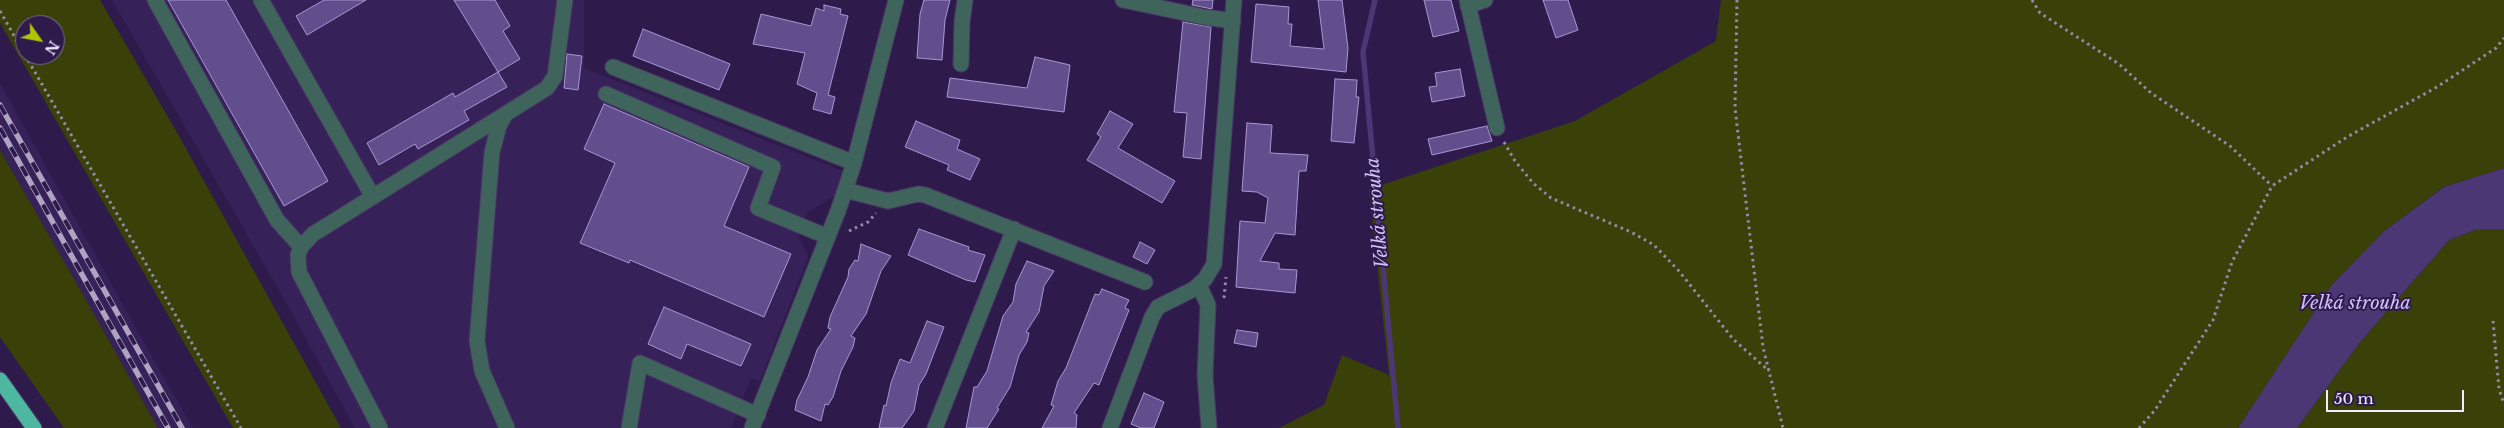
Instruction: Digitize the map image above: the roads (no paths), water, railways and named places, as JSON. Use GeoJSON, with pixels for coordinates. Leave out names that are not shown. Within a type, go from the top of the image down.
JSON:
{"type":"FeatureCollection","features":[{"type":"Feature","properties":{"kind":"highway"},"geometry":{"type":"LineString","coordinates":[[0,380],[34,428]]}},
{"type":"Feature","properties":{"kind":"street"},"geometry":{"type":"LineString","coordinates":[[155,0],[276,220],[301,247]]}},
{"type":"Feature","properties":{"kind":"street"},"geometry":{"type":"LineString","coordinates":[[261,0],[373,197]]}},
{"type":"Feature","properties":{"kind":"street"},"geometry":{"type":"LineString","coordinates":[[629,428],[640,363],[755,421],[845,190],[854,163],[896,0]]}},
{"type":"Feature","properties":{"kind":"street"},"geometry":{"type":"LineString","coordinates":[[961,64],[962,22],[965,0]]}},
{"type":"Feature","properties":{"kind":"street"},"geometry":{"type":"LineString","coordinates":[[1123,0],[1204,17],[1233,21]]}},
{"type":"Feature","properties":{"kind":"street"},"geometry":{"type":"LineString","coordinates":[[1110,428],[1152,317],[1158,307],[1199,285],[1210,272],[1216,249],[1234,0]]}},
{"type":"Feature","properties":{"kind":"street"},"geometry":{"type":"LineString","coordinates":[[1485,0],[1467,3],[1497,128]]}},
{"type":"Feature","properties":{"kind":"street"},"geometry":{"type":"LineString","coordinates":[[380,428],[299,272],[297,263],[301,247],[313,234],[540,94],[553,82],[560,1]]}},
{"type":"Feature","properties":{"kind":"street"},"geometry":{"type":"LineString","coordinates":[[613,67],[854,163]]}},
{"type":"Feature","properties":{"kind":"street"},"geometry":{"type":"LineString","coordinates":[[606,94],[774,167],[758,208],[828,237]]}},
{"type":"Feature","properties":{"kind":"street"},"geometry":{"type":"LineString","coordinates":[[505,115],[499,126],[492,152],[477,341],[482,371],[506,428]]}},
{"type":"Feature","properties":{"kind":"street"},"geometry":{"type":"LineString","coordinates":[[845,190],[888,201],[918,194],[926,195],[1145,282]]}},
{"type":"Feature","properties":{"kind":"street"},"geometry":{"type":"LineString","coordinates":[[935,428],[1014,229]]}},
{"type":"Feature","properties":{"kind":"street"},"geometry":{"type":"LineString","coordinates":[[1199,285],[1208,305],[1205,375],[1209,428]]}},
{"type":"Feature","properties":{"kind":"water","name":"Velká strouha"},"geometry":{"type":"Polygon","coordinates":[[[2504,168],[2504,229],[2477,229],[2449,240],[2360,342],[2297,428],[2238,428],[2332,285],[2383,232],[2444,187],[2504,168]]]}},
{"type":"Feature","properties":{"kind":"waterway","name":"Velká strouha"},"geometry":{"type":"LineString","coordinates":[[1375,0],[1363,52],[1398,428]]}},
{"type":"Feature","properties":{"kind":"railway"},"geometry":{"type":"LineString","coordinates":[[0,105],[182,428]]}},
{"type":"Feature","properties":{"kind":"railway"},"geometry":{"type":"LineString","coordinates":[[0,128],[168,428]]}}]}
